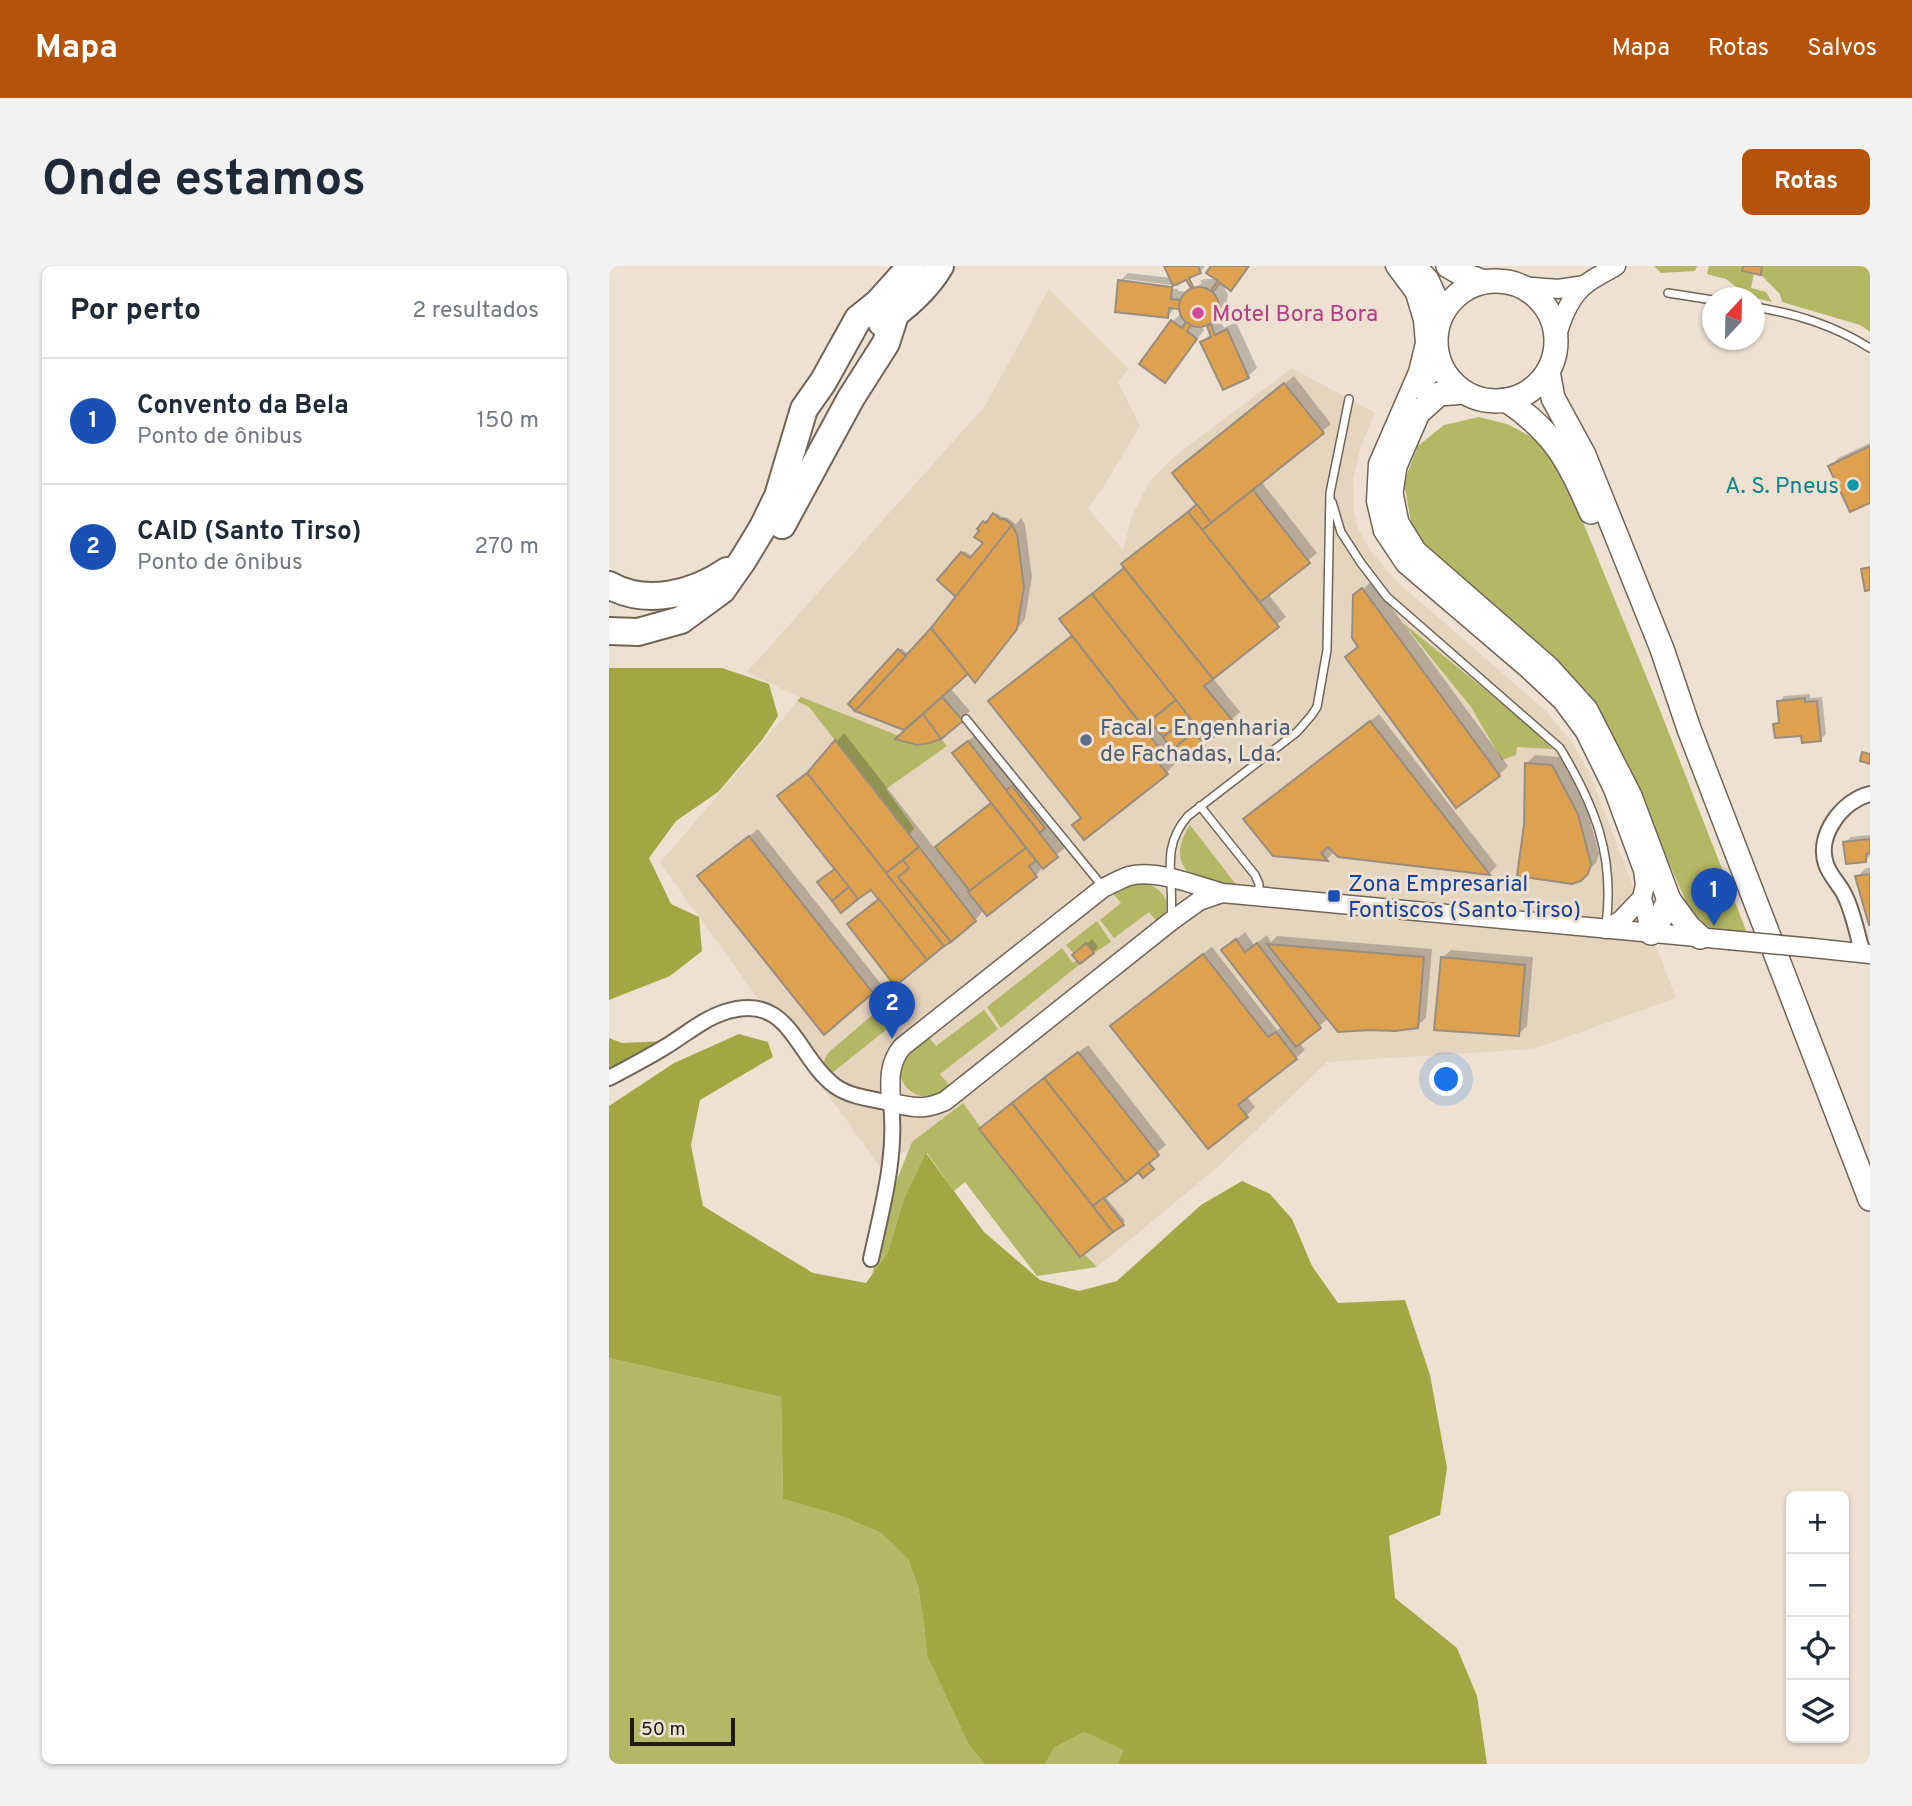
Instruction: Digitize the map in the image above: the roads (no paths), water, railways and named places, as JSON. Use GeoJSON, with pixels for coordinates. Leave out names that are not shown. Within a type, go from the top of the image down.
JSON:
{"type":"FeatureCollection","features":[{"type":"Feature","properties":{"kind":"highway"},"geometry":{"type":"LineString","coordinates":[[609,648],[646,647],[701,624],[743,588],[773,542],[797,495],[801,467],[817,427],[881,324],[886,309],[911,266]]}},
{"type":"Feature","properties":{"kind":"highway"},"geometry":{"type":"LineString","coordinates":[[609,631],[638,632],[681,620],[722,590],[763,527],[778,496],[797,437],[865,328],[886,309],[934,277],[940,266]]}},
{"type":"Feature","properties":{"kind":"highway"},"geometry":{"type":"LineString","coordinates":[[609,585],[620,592],[655,597],[690,589],[720,576],[743,560]]}},
{"type":"Feature","properties":{"kind":"main road"},"geometry":{"type":"LineString","coordinates":[[1414,266],[1427,280],[1443,313]]}},
{"type":"Feature","properties":{"kind":"main road"},"geometry":{"type":"LineString","coordinates":[[1448,266],[1484,282]]}},
{"type":"Feature","properties":{"kind":"main road"},"geometry":{"type":"LineString","coordinates":[[1502,281],[1519,286],[1534,295],[1546,308],[1553,323],[1556,340],[1548,371],[1537,385],[1523,395],[1506,400],[1492,401],[1464,392],[1443,370],[1438,356],[1437,327],[1443,313],[1460,293],[1484,282],[1502,281]]}},
{"type":"Feature","properties":{"kind":"main road"},"geometry":{"type":"LineString","coordinates":[[1548,371],[1553,398],[1584,455],[1662,649],[1689,729],[1870,1199]]}},
{"type":"Feature","properties":{"kind":"main road"},"geometry":{"type":"LineString","coordinates":[[1464,392],[1439,394],[1418,413],[1395,466],[1391,493],[1397,523],[1415,552],[1548,668],[1586,710],[1630,796],[1669,900],[1700,937]]}},
{"type":"Feature","properties":{"kind":"main road"},"geometry":{"type":"LineString","coordinates":[[1506,400],[1544,429],[1569,464],[1689,729]]}},
{"type":"Feature","properties":{"kind":"main road"},"geometry":{"type":"LineString","coordinates":[[1651,933],[1669,900]]}},
{"type":"Feature","properties":{"kind":"street"},"geometry":{"type":"LineString","coordinates":[[1395,266],[1415,293],[1423,320],[1425,343],[1418,372],[1378,464],[1376,501],[1383,531],[1405,564],[1528,669],[1562,701],[1585,732],[1613,789],[1643,870],[1645,885],[1642,898],[1651,933]]}},
{"type":"Feature","properties":{"kind":"street"},"geometry":{"type":"LineString","coordinates":[[1556,340],[1571,301],[1585,285],[1616,266]]}},
{"type":"Feature","properties":{"kind":"street"},"geometry":{"type":"LineString","coordinates":[[1519,286],[1558,289],[1585,285]]}},
{"type":"Feature","properties":{"kind":"street"},"geometry":{"type":"LineString","coordinates":[[1406,399],[1430,375],[1438,356]]}},
{"type":"Feature","properties":{"kind":"street"},"geometry":{"type":"LineString","coordinates":[[871,1259],[893,1144],[889,1080],[895,1055],[1104,888],[1130,876],[1142,874],[1169,878],[1222,893],[1867,954],[1845,894],[1826,864],[1824,847],[1828,831],[1842,809],[1860,796],[1870,794]]}},
{"type":"Feature","properties":{"kind":"street"},"geometry":{"type":"LineString","coordinates":[[609,1078],[709,1019],[741,1008],[760,1008],[779,1017],[821,1073],[843,1091],[891,1103],[930,1108],[945,1101],[1170,922],[1199,901],[1222,893]]}},
{"type":"Feature","properties":{"kind":"street"},"geometry":{"type":"LineString","coordinates":[[1606,929],[1621,920],[1642,898]]}},
{"type":"Feature","properties":{"kind":"lane"},"geometry":{"type":"LineString","coordinates":[[1668,293],[1702,298]]}},
{"type":"Feature","properties":{"kind":"lane"},"geometry":{"type":"LineString","coordinates":[[1765,309],[1822,323],[1870,348]]}},
{"type":"Feature","properties":{"kind":"lane"},"geometry":{"type":"LineString","coordinates":[[1170,922],[1172,900],[1169,859],[1178,827],[1200,806],[1297,732],[1317,707],[1327,650],[1330,493],[1349,399]]}},
{"type":"Feature","properties":{"kind":"lane"},"geometry":{"type":"LineString","coordinates":[[1330,493],[1341,532],[1387,597],[1560,748],[1588,800],[1605,850],[1609,880],[1606,929]]}},
{"type":"Feature","properties":{"kind":"lane"},"geometry":{"type":"LineString","coordinates":[[966,719],[1104,888]]}},
{"type":"Feature","properties":{"kind":"lane"},"geometry":{"type":"LineString","coordinates":[[1200,806],[1255,875],[1259,884],[1259,897]]}},
{"type":"Feature","properties":{"kind":"place","name":"Motel Bora Bora"},"geometry":{"type":"Point","coordinates":[1198,313]}},
{"type":"Feature","properties":{"kind":"place","name":"A. S. Pneus"},"geometry":{"type":"Point","coordinates":[1853,485]}},
{"type":"Feature","properties":{"kind":"place","name":"Facal - Engenharia de Fachadas, Lda."},"geometry":{"type":"Point","coordinates":[1086,740]}},
{"type":"Feature","properties":{"kind":"place","name":"Zona Empresarial Fontiscos (Santo Tirso)"},"geometry":{"type":"Point","coordinates":[1334,896]}},
{"type":"Feature","properties":{"kind":"place","name":"Convento da Bela"},"geometry":{"type":"Point","coordinates":[1714,926]}},
{"type":"Feature","properties":{"kind":"place","name":"CAID (Santo Tirso)"},"geometry":{"type":"Point","coordinates":[892,1039]}}]}
